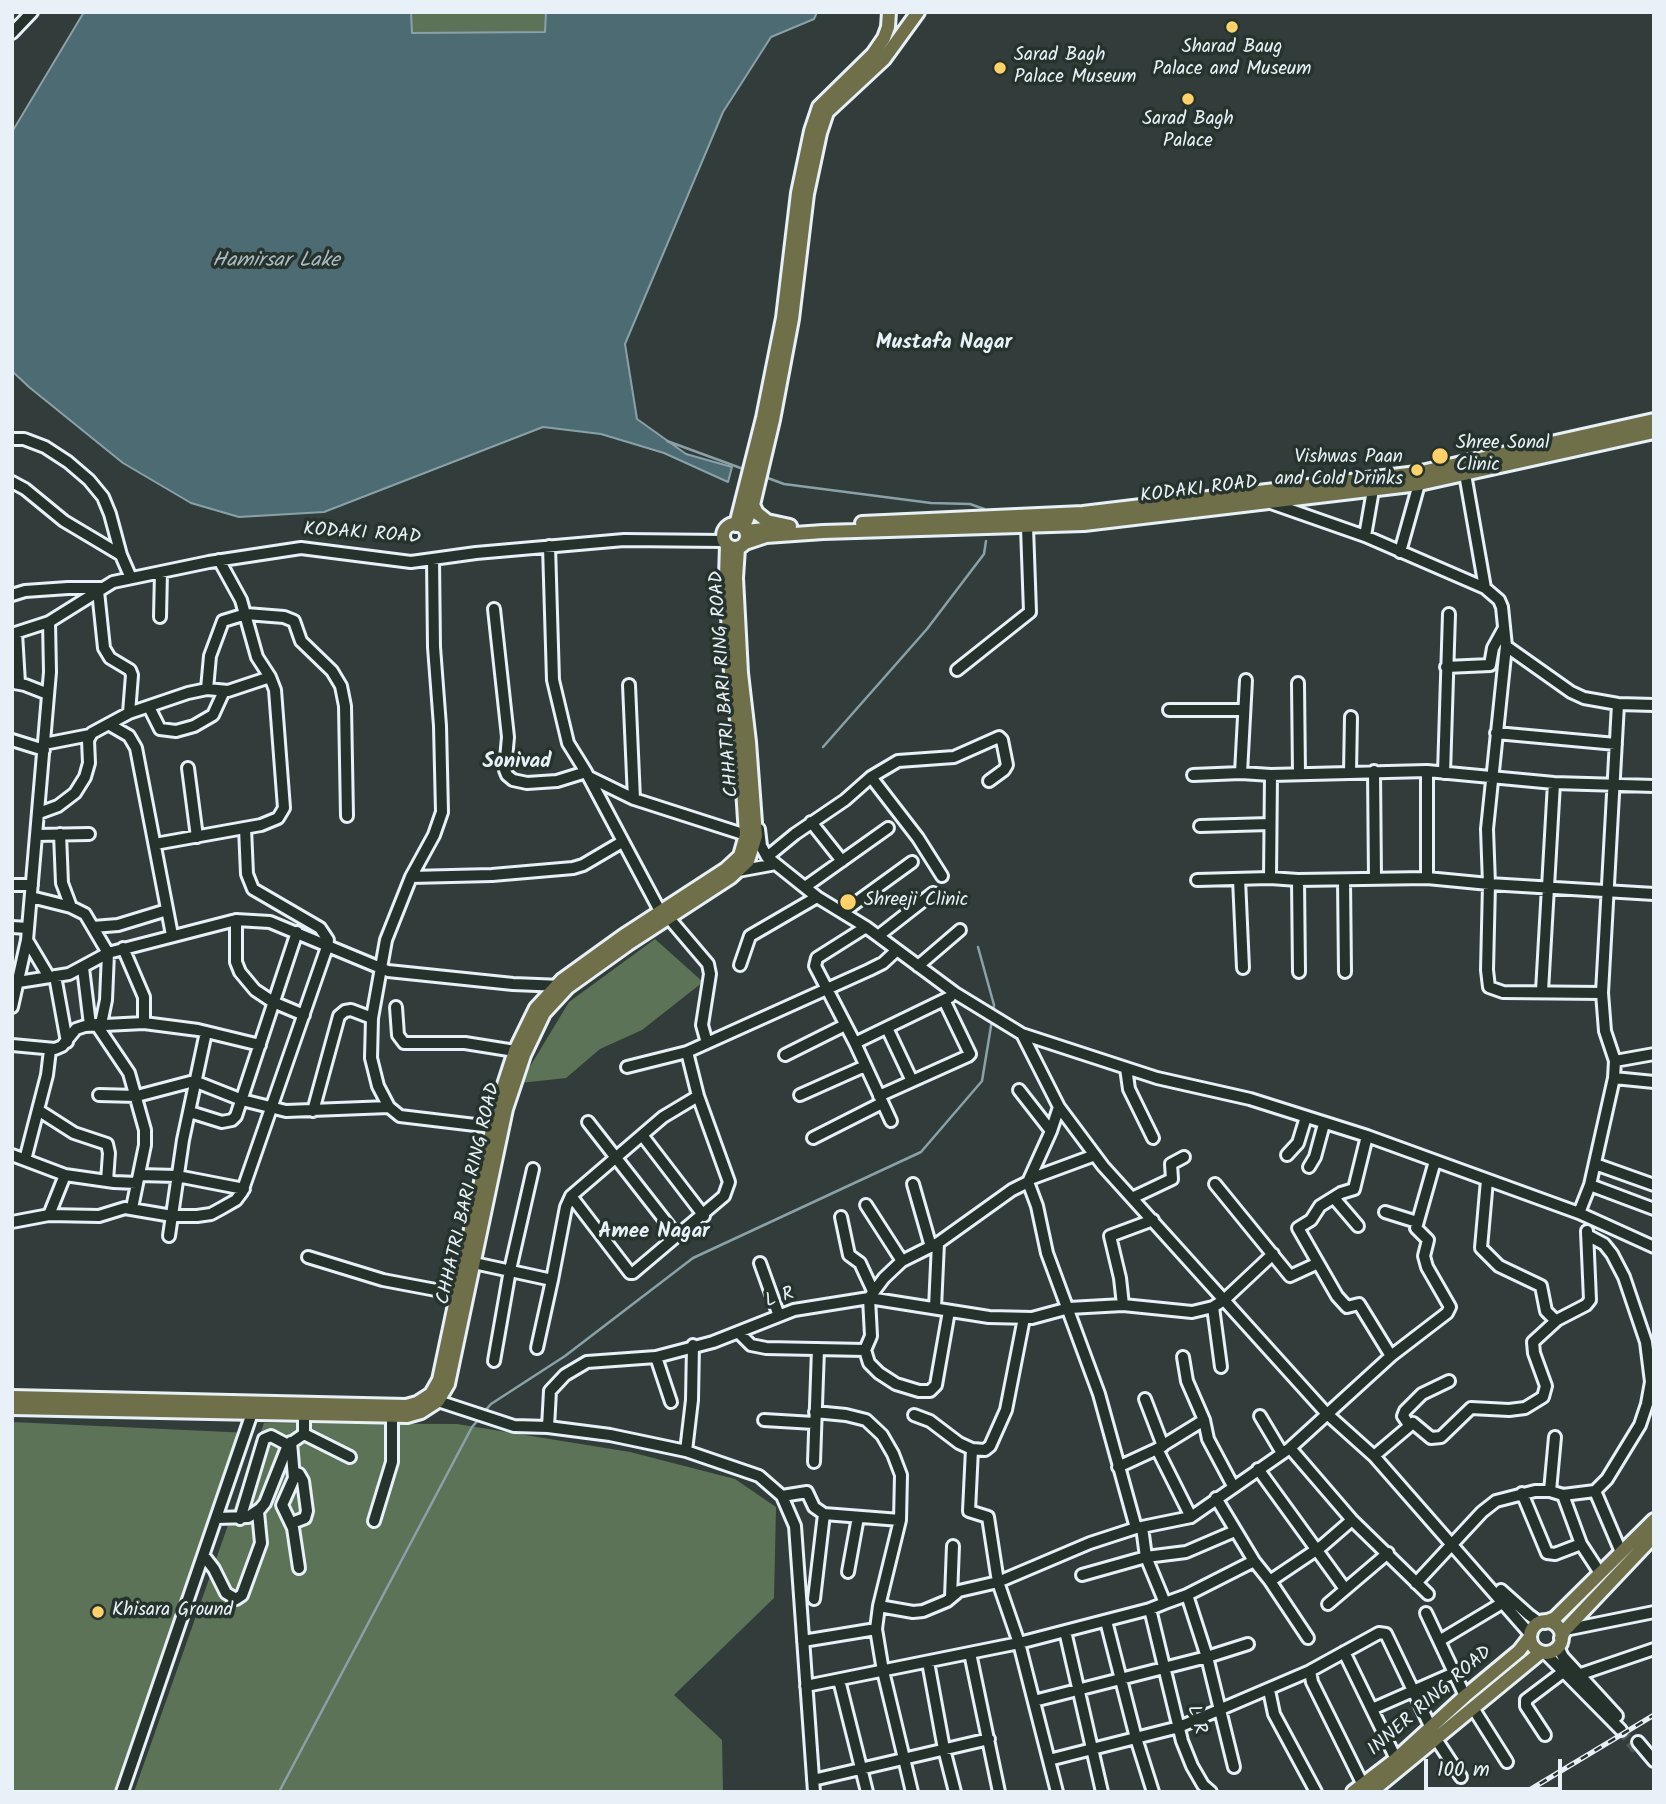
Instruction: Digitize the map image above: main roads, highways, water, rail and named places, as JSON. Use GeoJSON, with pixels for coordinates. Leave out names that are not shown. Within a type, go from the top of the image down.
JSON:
{"type":"FeatureCollection","features":[{"type":"Feature","properties":{"kind":"main road","name":"CHHATRI BARI RING ROAD"},"geometry":{"type":"LineString","coordinates":[[12,1397],[406,1406],[431,1395],[439,1380],[492,1127],[515,1051],[536,1008],[562,986],[726,869],[740,856],[746,835],[740,743],[731,674],[726,577],[764,418],[783,317],[798,193],[811,131],[819,107],[873,54],[884,38],[890,12]]}},
{"type":"Feature","properties":{"kind":"main road","name":"CHHATRI BARI RING ROAD"},"geometry":{"type":"LineString","coordinates":[[664,914],[738,871],[748,861],[756,836],[740,659],[735,537],[753,505],[773,420],[792,319],[807,194],[827,112],[884,59],[914,17]]}},
{"type":"Feature","properties":{"kind":"main road","name":"KODAKI ROAD"},"geometry":{"type":"LineString","coordinates":[[735,537],[790,526],[1083,513],[1403,474],[1654,420]]}},
{"type":"Feature","properties":{"kind":"main road","name":"KODAKI ROAD"},"geometry":{"type":"LineString","coordinates":[[735,537],[1084,524],[1419,484],[1654,432]]}},
{"type":"Feature","properties":{"kind":"main road","name":"KODAKI ROAD"},"geometry":{"type":"LineString","coordinates":[[753,505],[757,513],[767,521],[790,526]]}},
{"type":"Feature","properties":{"kind":"main road","name":"CHHATRI BARI RING ROAD"},"geometry":{"type":"LineString","coordinates":[[12,1408],[407,1416],[421,1412],[438,1401],[448,1384],[506,1109],[524,1055],[544,1013],[562,986]]}},
{"type":"Feature","properties":{"kind":"main road"},"geometry":{"type":"LineString","coordinates":[[1654,1520],[1555,1618],[1543,1622],[1530,1635],[1533,1647],[1543,1652],[1561,1638],[1654,1536]]}},
{"type":"Feature","properties":{"kind":"main road"},"geometry":{"type":"LineString","coordinates":[[1543,1622],[1555,1625],[1561,1638]]}},
{"type":"Feature","properties":{"kind":"main road","name":"INNER RING ROAD"},"geometry":{"type":"LineString","coordinates":[[1362,1789],[1433,1733],[1465,1696],[1519,1651],[1530,1635]]}},
{"type":"Feature","properties":{"kind":"main road","name":"INNER RING ROAD"},"geometry":{"type":"LineString","coordinates":[[1362,1789],[1396,1759],[1473,1708],[1543,1652]]}},
{"type":"Feature","properties":{"kind":"water","name":"Hamirsar Lake"},"geometry":{"type":"Polygon","coordinates":[[[84,12],[411,12],[412,33],[545,32],[546,12],[817,12],[814,19],[771,37],[723,112],[625,344],[637,419],[686,454],[732,467],[728,482],[664,453],[601,434],[543,427],[324,512],[239,517],[191,503],[123,463],[12,371],[12,132],[84,12]]]}},
{"type":"Feature","properties":{"kind":"waterway"},"geometry":{"type":"LineString","coordinates":[[667,441],[746,470]]}},
{"type":"Feature","properties":{"kind":"waterway"},"geometry":{"type":"LineString","coordinates":[[765,477],[784,484],[931,503],[970,504],[984,509]]}},
{"type":"Feature","properties":{"kind":"waterway"},"geometry":{"type":"LineString","coordinates":[[823,747],[927,629],[984,554],[986,541]]}},
{"type":"Feature","properties":{"kind":"waterway"},"geometry":{"type":"LineString","coordinates":[[978,947],[994,1005],[993,1013]]}},
{"type":"Feature","properties":{"kind":"waterway"},"geometry":{"type":"LineString","coordinates":[[483,1413],[491,1404],[565,1356],[693,1258],[921,1152],[982,1081],[992,1020]]}},
{"type":"Feature","properties":{"kind":"waterway"},"geometry":{"type":"LineString","coordinates":[[279,1792],[472,1427],[479,1419]]}},
{"type":"Feature","properties":{"kind":"tunnel"},"geometry":{"type":"LineString","coordinates":[[1621,1730],[1637,1751]]}},
{"type":"Feature","properties":{"kind":"railway"},"geometry":{"type":"LineString","coordinates":[[1526,1792],[1654,1715]]}},
{"type":"Feature","properties":{"kind":"place","name":"Sharad Baug Palace and Museum"},"geometry":{"type":"Point","coordinates":[1232,27]}},
{"type":"Feature","properties":{"kind":"place","name":"Sarad Bagh Palace Museum"},"geometry":{"type":"Point","coordinates":[1000,68]}},
{"type":"Feature","properties":{"kind":"place","name":"Sarad Bagh Palace"},"geometry":{"type":"Point","coordinates":[1188,99]}},
{"type":"Feature","properties":{"kind":"place","name":"Shree Sonal Clinic"},"geometry":{"type":"Point","coordinates":[1440,456]}},
{"type":"Feature","properties":{"kind":"place","name":"Vishwas Paan and Cold Drinks"},"geometry":{"type":"Point","coordinates":[1417,470]}},
{"type":"Feature","properties":{"kind":"place","name":"Shreeji Clinic"},"geometry":{"type":"Point","coordinates":[848,902]}},
{"type":"Feature","properties":{"kind":"place","name":"Khisara Ground"},"geometry":{"type":"Point","coordinates":[98,1612]}},
{"type":"Feature","properties":{"kind":"district","name":"Mustafa Nagar"},"geometry":{"type":"Point","coordinates":[944,344]}},
{"type":"Feature","properties":{"kind":"district","name":"Sonivad"},"geometry":{"type":"Point","coordinates":[517,763]}},
{"type":"Feature","properties":{"kind":"district","name":"Amee Nagar"},"geometry":{"type":"Point","coordinates":[654,1233]}}]}
